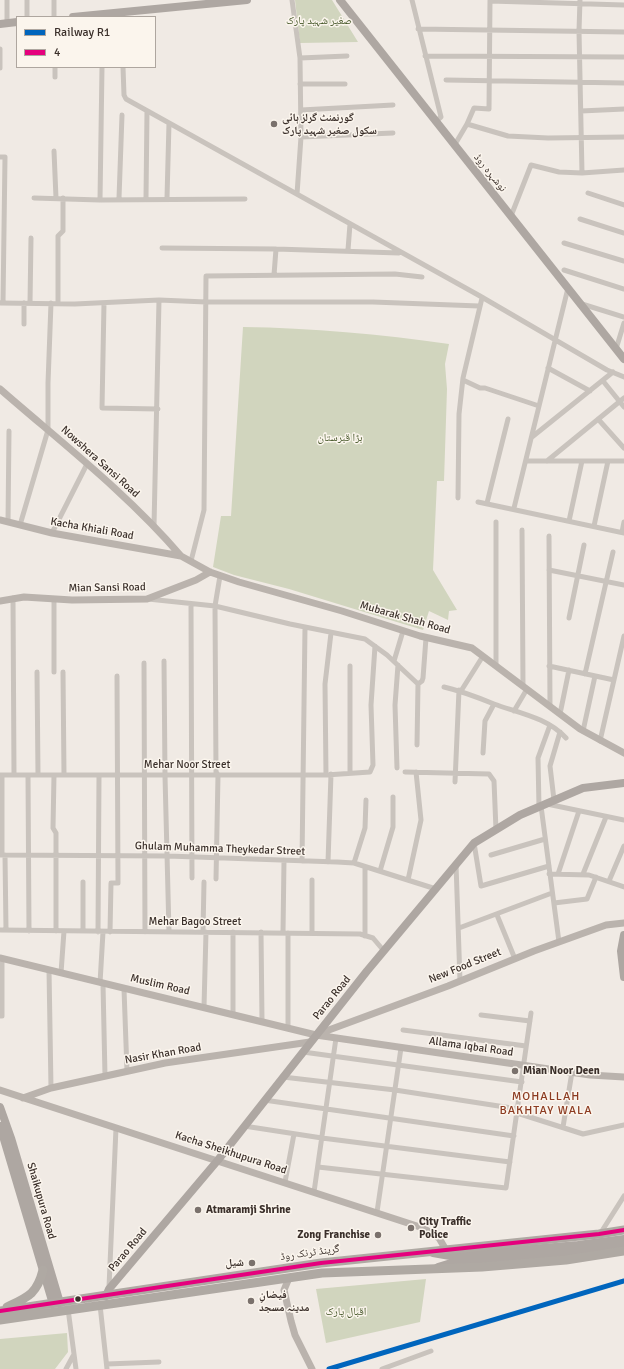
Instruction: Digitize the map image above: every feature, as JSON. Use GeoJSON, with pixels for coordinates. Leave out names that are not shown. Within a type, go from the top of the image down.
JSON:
{"type":"FeatureCollection","features":[{"type":"Feature","properties":{"kind":"highway","name":"گرینڈ ٹرنک روڈ"},"geometry":{"type":"LineString","coordinates":[[0,1311],[56,1303],[108,1292],[344,1261],[599,1234],[624,1230]]}},
{"type":"Feature","properties":{"kind":"highway","name":"گرینڈ ٹرنک روڈ"},"geometry":{"type":"LineString","coordinates":[[0,1320],[322,1273],[429,1270],[566,1260],[624,1251]]}},
{"type":"Feature","properties":{"kind":"highway"},"geometry":{"type":"LineString","coordinates":[[344,1261],[345,1273]]}},
{"type":"Feature","properties":{"kind":"highway"},"geometry":{"type":"LineString","coordinates":[[0,1311],[28,1297],[36,1291],[44,1270]]}},
{"type":"Feature","properties":{"kind":"main road"},"geometry":{"type":"LineString","coordinates":[[98,16],[122,15],[247,0]]}},
{"type":"Feature","properties":{"kind":"main road","name":"نوشہرہ روڈ"},"geometry":{"type":"LineString","coordinates":[[340,0],[435,122],[568,288],[579,304],[617,346],[624,358]]}},
{"type":"Feature","properties":{"kind":"main road"},"geometry":{"type":"LineString","coordinates":[[4,24],[16,22]]}},
{"type":"Feature","properties":{"kind":"main road","name":"Parao Road"},"geometry":{"type":"LineString","coordinates":[[108,1292],[218,1160],[310,1042],[474,843],[520,815],[583,788],[624,783]]}},
{"type":"Feature","properties":{"kind":"main road"},"geometry":{"type":"LineString","coordinates":[[624,935],[621,951],[624,977]]}},
{"type":"Feature","properties":{"kind":"main road","name":"Shaikupura Road"},"geometry":{"type":"LineString","coordinates":[[0,1107],[11,1138],[56,1303]]}},
{"type":"Feature","properties":{"kind":"main road","name":"Shaikupura Road"},"geometry":{"type":"LineString","coordinates":[[0,1126],[44,1270],[56,1303]]}},
{"type":"Feature","properties":{"kind":"main road"},"geometry":{"type":"LineString","coordinates":[[428,1252],[450,1256],[578,1245],[624,1239]]}},
{"type":"Feature","properties":{"kind":"main road"},"geometry":{"type":"LineString","coordinates":[[429,1270],[451,1262],[542,1255],[624,1245]]}},
{"type":"Feature","properties":{"kind":"street"},"geometry":{"type":"LineString","coordinates":[[4,24],[7,0]]}},
{"type":"Feature","properties":{"kind":"street"},"geometry":{"type":"LineString","coordinates":[[27,0],[27,16]]}},
{"type":"Feature","properties":{"kind":"street"},"geometry":{"type":"LineString","coordinates":[[54,0],[54,16]]}},
{"type":"Feature","properties":{"kind":"street"},"geometry":{"type":"LineString","coordinates":[[292,0],[300,58],[301,137],[297,194]]}},
{"type":"Feature","properties":{"kind":"street"},"geometry":{"type":"LineString","coordinates":[[412,0],[441,117],[435,122]]}},
{"type":"Feature","properties":{"kind":"street"},"geometry":{"type":"LineString","coordinates":[[454,146],[467,124],[474,108],[489,108],[490,1],[580,2],[624,5]]}},
{"type":"Feature","properties":{"kind":"street"},"geometry":{"type":"LineString","coordinates":[[580,2],[579,55],[582,173]]}},
{"type":"Feature","properties":{"kind":"street"},"geometry":{"type":"LineString","coordinates":[[418,29],[624,32]]}},
{"type":"Feature","properties":{"kind":"street"},"geometry":{"type":"LineString","coordinates":[[0,49],[0,68]]}},
{"type":"Feature","properties":{"kind":"street"},"geometry":{"type":"LineString","coordinates":[[425,56],[579,55],[624,57]]}},
{"type":"Feature","properties":{"kind":"street"},"geometry":{"type":"LineString","coordinates":[[300,58],[347,56]]}},
{"type":"Feature","properties":{"kind":"street"},"geometry":{"type":"LineString","coordinates":[[55,68],[55,77]]}},
{"type":"Feature","properties":{"kind":"street"},"geometry":{"type":"LineString","coordinates":[[100,200],[102,68]]}},
{"type":"Feature","properties":{"kind":"street"},"geometry":{"type":"LineString","coordinates":[[123,68],[124,95],[126,99],[555,340],[624,377]]}},
{"type":"Feature","properties":{"kind":"street"},"geometry":{"type":"LineString","coordinates":[[446,80],[624,83]]}},
{"type":"Feature","properties":{"kind":"street"},"geometry":{"type":"LineString","coordinates":[[300,84],[345,84]]}},
{"type":"Feature","properties":{"kind":"street"},"geometry":{"type":"LineString","coordinates":[[301,110],[393,105]]}},
{"type":"Feature","properties":{"kind":"street"},"geometry":{"type":"LineString","coordinates":[[581,111],[624,109]]}},
{"type":"Feature","properties":{"kind":"street"},"geometry":{"type":"LineString","coordinates":[[146,198],[147,111]]}},
{"type":"Feature","properties":{"kind":"street"},"geometry":{"type":"LineString","coordinates":[[119,198],[122,115]]}},
{"type":"Feature","properties":{"kind":"street"},"geometry":{"type":"LineString","coordinates":[[168,198],[169,123]]}},
{"type":"Feature","properties":{"kind":"street"},"geometry":{"type":"LineString","coordinates":[[467,124],[508,136],[581,138],[624,137]]}},
{"type":"Feature","properties":{"kind":"street"},"geometry":{"type":"LineString","coordinates":[[301,137],[393,134]]}},
{"type":"Feature","properties":{"kind":"street"},"geometry":{"type":"LineString","coordinates":[[54,150],[56,198]]}},
{"type":"Feature","properties":{"kind":"street"},"geometry":{"type":"LineString","coordinates":[[0,157],[5,157],[2,185],[2,303],[104,303],[159,300],[206,302],[373,302],[479,306]]}},
{"type":"Feature","properties":{"kind":"street"},"geometry":{"type":"LineString","coordinates":[[511,216],[531,165],[559,172],[582,173],[624,170]]}},
{"type":"Feature","properties":{"kind":"street"},"geometry":{"type":"LineString","coordinates":[[588,193],[624,205]]}},
{"type":"Feature","properties":{"kind":"street"},"geometry":{"type":"LineString","coordinates":[[34,198],[100,200],[119,198],[245,198]]}},
{"type":"Feature","properties":{"kind":"street"},"geometry":{"type":"LineString","coordinates":[[58,303],[58,236],[63,231],[63,198]]}},
{"type":"Feature","properties":{"kind":"street"},"geometry":{"type":"LineString","coordinates":[[580,218],[624,233]]}},
{"type":"Feature","properties":{"kind":"street"},"geometry":{"type":"LineString","coordinates":[[348,250],[350,224]]}},
{"type":"Feature","properties":{"kind":"street"},"geometry":{"type":"LineString","coordinates":[[30,303],[31,238]]}},
{"type":"Feature","properties":{"kind":"street"},"geometry":{"type":"LineString","coordinates":[[564,243],[624,261]]}},
{"type":"Feature","properties":{"kind":"street"},"geometry":{"type":"LineString","coordinates":[[162,248],[348,250],[400,253]]}},
{"type":"Feature","properties":{"kind":"street"},"geometry":{"type":"LineString","coordinates":[[274,275],[276,249]]}},
{"type":"Feature","properties":{"kind":"street"},"geometry":{"type":"LineString","coordinates":[[564,270],[624,289]]}},
{"type":"Feature","properties":{"kind":"street"},"geometry":{"type":"LineString","coordinates":[[191,561],[204,510],[206,276],[395,274],[422,277]]}},
{"type":"Feature","properties":{"kind":"street"},"geometry":{"type":"LineString","coordinates":[[514,508],[568,288]]}},
{"type":"Feature","properties":{"kind":"street"},"geometry":{"type":"LineString","coordinates":[[458,498],[459,414],[463,380],[482,298]]}},
{"type":"Feature","properties":{"kind":"street"},"geometry":{"type":"LineString","coordinates":[[154,526],[158,409],[159,300]]}},
{"type":"Feature","properties":{"kind":"street"},"geometry":{"type":"LineString","coordinates":[[24,303],[24,324]]}},
{"type":"Feature","properties":{"kind":"street"},"geometry":{"type":"LineString","coordinates":[[20,525],[48,430],[51,303]]}},
{"type":"Feature","properties":{"kind":"street"},"geometry":{"type":"LineString","coordinates":[[104,303],[102,408],[158,409]]}},
{"type":"Feature","properties":{"kind":"street"},"geometry":{"type":"LineString","coordinates":[[579,304],[624,317]]}},
{"type":"Feature","properties":{"kind":"street"},"geometry":{"type":"LineString","coordinates":[[617,346],[624,323]]}},
{"type":"Feature","properties":{"kind":"street"},"geometry":{"type":"LineString","coordinates":[[617,346],[624,344]]}},
{"type":"Feature","properties":{"kind":"street"},"geometry":{"type":"LineString","coordinates":[[548,368],[590,391]]}},
{"type":"Feature","properties":{"kind":"street"},"geometry":{"type":"LineString","coordinates":[[532,437],[613,372]]}},
{"type":"Feature","properties":{"kind":"street"},"geometry":{"type":"LineString","coordinates":[[463,380],[480,388],[539,406]]}},
{"type":"Feature","properties":{"kind":"street"},"geometry":{"type":"LineString","coordinates":[[603,381],[622,400],[624,407]]}},
{"type":"Feature","properties":{"kind":"street","name":"Nowshera Sansi Road"},"geometry":{"type":"LineString","coordinates":[[0,389],[87,464],[154,526],[181,556]]}},
{"type":"Feature","properties":{"kind":"street"},"geometry":{"type":"LineString","coordinates":[[547,462],[622,400]]}},
{"type":"Feature","properties":{"kind":"street"},"geometry":{"type":"LineString","coordinates":[[598,419],[624,448]]}},
{"type":"Feature","properties":{"kind":"street"},"geometry":{"type":"LineString","coordinates":[[487,504],[508,420]]}},
{"type":"Feature","properties":{"kind":"street"},"geometry":{"type":"LineString","coordinates":[[8,522],[9,431]]}},
{"type":"Feature","properties":{"kind":"street"},"geometry":{"type":"LineString","coordinates":[[526,462],[624,461]]}},
{"type":"Feature","properties":{"kind":"street"},"geometry":{"type":"LineString","coordinates":[[569,520],[582,462]]}},
{"type":"Feature","properties":{"kind":"street"},"geometry":{"type":"LineString","coordinates":[[594,526],[608,462]]}},
{"type":"Feature","properties":{"kind":"street"},"geometry":{"type":"LineString","coordinates":[[52,533],[87,464]]}},
{"type":"Feature","properties":{"kind":"street"},"geometry":{"type":"LineString","coordinates":[[478,502],[514,508],[623,533],[624,522]]}},
{"type":"Feature","properties":{"kind":"street","name":"Kacha Khiali Road"},"geometry":{"type":"LineString","coordinates":[[0,520],[52,533],[181,556]]}},
{"type":"Feature","properties":{"kind":"street"},"geometry":{"type":"LineString","coordinates":[[496,522],[496,666]]}},
{"type":"Feature","properties":{"kind":"street"},"geometry":{"type":"LineString","coordinates":[[514,711],[525,687],[522,530]]}},
{"type":"Feature","properties":{"kind":"street"},"geometry":{"type":"LineString","coordinates":[[549,536],[550,706]]}},
{"type":"Feature","properties":{"kind":"street"},"geometry":{"type":"LineString","coordinates":[[569,618],[584,545]]}},
{"type":"Feature","properties":{"kind":"street"},"geometry":{"type":"LineString","coordinates":[[585,674],[613,552]]}},
{"type":"Feature","properties":{"kind":"street","name":"Mubarak Shah Road"},"geometry":{"type":"LineString","coordinates":[[181,556],[220,576],[426,638],[472,648],[583,731],[624,753]]}},
{"type":"Feature","properties":{"kind":"street"},"geometry":{"type":"LineString","coordinates":[[549,570],[624,585]]}},
{"type":"Feature","properties":{"kind":"street","name":"Mian Sansi Road"},"geometry":{"type":"LineString","coordinates":[[0,601],[13,598],[147,599],[196,580],[210,572]]}},
{"type":"Feature","properties":{"kind":"street"},"geometry":{"type":"LineString","coordinates":[[216,879],[218,775],[216,772],[215,606],[220,576]]}},
{"type":"Feature","properties":{"kind":"street"},"geometry":{"type":"LineString","coordinates":[[13,598],[14,775]]}},
{"type":"Feature","properties":{"kind":"street"},"geometry":{"type":"LineString","coordinates":[[54,599],[54,672]]}},
{"type":"Feature","properties":{"kind":"street"},"geometry":{"type":"LineString","coordinates":[[147,599],[215,606],[331,633],[365,639],[394,660],[418,684],[416,745]]}},
{"type":"Feature","properties":{"kind":"street"},"geometry":{"type":"LineString","coordinates":[[191,604],[193,776],[192,878]]}},
{"type":"Feature","properties":{"kind":"street"},"geometry":{"type":"LineString","coordinates":[[302,861],[305,627]]}},
{"type":"Feature","properties":{"kind":"street"},"geometry":{"type":"LineString","coordinates":[[394,660],[403,631]]}},
{"type":"Feature","properties":{"kind":"street"},"geometry":{"type":"LineString","coordinates":[[328,862],[329,774],[325,684],[331,633]]}},
{"type":"Feature","properties":{"kind":"street"},"geometry":{"type":"LineString","coordinates":[[600,741],[624,636]]}},
{"type":"Feature","properties":{"kind":"street"},"geometry":{"type":"LineString","coordinates":[[418,684],[422,682],[423,678],[426,638]]}},
{"type":"Feature","properties":{"kind":"street","name":"Mehar Noor Street"},"geometry":{"type":"LineString","coordinates":[[1,775],[193,776],[303,775],[370,772],[372,770],[372,705],[375,646]]}},
{"type":"Feature","properties":{"kind":"street"},"geometry":{"type":"LineString","coordinates":[[455,782],[460,691],[483,656]]}},
{"type":"Feature","properties":{"kind":"street"},"geometry":{"type":"LineString","coordinates":[[164,661],[169,932]]}},
{"type":"Feature","properties":{"kind":"street"},"geometry":{"type":"LineString","coordinates":[[144,663],[146,856],[145,932]]}},
{"type":"Feature","properties":{"kind":"street"},"geometry":{"type":"LineString","coordinates":[[397,768],[395,704],[398,665]]}},
{"type":"Feature","properties":{"kind":"street"},"geometry":{"type":"LineString","coordinates":[[350,666],[350,773]]}},
{"type":"Feature","properties":{"kind":"street"},"geometry":{"type":"LineString","coordinates":[[549,666],[614,680]]}},
{"type":"Feature","properties":{"kind":"street"},"geometry":{"type":"LineString","coordinates":[[560,714],[569,670]]}},
{"type":"Feature","properties":{"kind":"street"},"geometry":{"type":"LineString","coordinates":[[36,672],[38,775]]}},
{"type":"Feature","properties":{"kind":"street"},"geometry":{"type":"LineString","coordinates":[[63,672],[64,776]]}},
{"type":"Feature","properties":{"kind":"street"},"geometry":{"type":"LineString","coordinates":[[110,932],[111,883],[118,883],[117,676]]}},
{"type":"Feature","properties":{"kind":"street"},"geometry":{"type":"LineString","coordinates":[[583,731],[595,676]]}},
{"type":"Feature","properties":{"kind":"street"},"geometry":{"type":"LineString","coordinates":[[444,687],[460,691],[550,725],[566,738]]}},
{"type":"Feature","properties":{"kind":"street"},"geometry":{"type":"LineString","coordinates":[[483,753],[484,721],[494,704]]}},
{"type":"Feature","properties":{"kind":"street"},"geometry":{"type":"LineString","coordinates":[[545,804],[538,758],[550,725]]}},
{"type":"Feature","properties":{"kind":"street"},"geometry":{"type":"LineString","coordinates":[[559,942],[545,839],[545,804],[550,766],[560,732]]}},
{"type":"Feature","properties":{"kind":"street"},"geometry":{"type":"LineString","coordinates":[[405,772],[484,773],[492,776],[496,830]]}},
{"type":"Feature","properties":{"kind":"street"},"geometry":{"type":"LineString","coordinates":[[408,880],[422,820],[416,772]]}},
{"type":"Feature","properties":{"kind":"street"},"geometry":{"type":"LineString","coordinates":[[1,775],[3,930]]}},
{"type":"Feature","properties":{"kind":"street"},"geometry":{"type":"LineString","coordinates":[[28,775],[29,931]]}},
{"type":"Feature","properties":{"kind":"street"},"geometry":{"type":"LineString","coordinates":[[54,775],[53,828],[56,833],[56,931]]}},
{"type":"Feature","properties":{"kind":"street"},"geometry":{"type":"LineString","coordinates":[[99,776],[98,856],[105,1076]]}},
{"type":"Feature","properties":{"kind":"street"},"geometry":{"type":"LineString","coordinates":[[380,871],[393,826],[393,797]]}},
{"type":"Feature","properties":{"kind":"street"},"geometry":{"type":"LineString","coordinates":[[354,864],[365,828],[366,800]]}},
{"type":"Feature","properties":{"kind":"street"},"geometry":{"type":"LineString","coordinates":[[545,804],[624,820]]}},
{"type":"Feature","properties":{"kind":"street"},"geometry":{"type":"LineString","coordinates":[[558,874],[579,811]]}},
{"type":"Feature","properties":{"kind":"street"},"geometry":{"type":"LineString","coordinates":[[582,874],[606,817]]}},
{"type":"Feature","properties":{"kind":"street"},"geometry":{"type":"LineString","coordinates":[[491,855],[545,839]]}},
{"type":"Feature","properties":{"kind":"street"},"geometry":{"type":"LineString","coordinates":[[474,843],[481,886],[549,866]]}},
{"type":"Feature","properties":{"kind":"street"},"geometry":{"type":"LineString","coordinates":[[609,881],[624,846]]}},
{"type":"Feature","properties":{"kind":"street","name":"Ghulam Muhamma Theykedar Street"},"geometry":{"type":"LineString","coordinates":[[3,855],[168,856],[354,864],[436,889]]}},
{"type":"Feature","properties":{"kind":"street"},"geometry":{"type":"LineString","coordinates":[[284,860],[288,1028]]}},
{"type":"Feature","properties":{"kind":"street"},"geometry":{"type":"LineString","coordinates":[[456,864],[460,981]]}},
{"type":"Feature","properties":{"kind":"street"},"geometry":{"type":"LineString","coordinates":[[365,867],[365,936]]}},
{"type":"Feature","properties":{"kind":"street"},"geometry":{"type":"LineString","coordinates":[[550,874],[582,874],[609,881],[624,887]]}},
{"type":"Feature","properties":{"kind":"street"},"geometry":{"type":"LineString","coordinates":[[554,903],[588,899],[596,877]]}},
{"type":"Feature","properties":{"kind":"street"},"geometry":{"type":"LineString","coordinates":[[312,880],[312,933]]}},
{"type":"Feature","properties":{"kind":"street"},"geometry":{"type":"LineString","coordinates":[[83,882],[83,931]]}},
{"type":"Feature","properties":{"kind":"street"},"geometry":{"type":"LineString","coordinates":[[204,882],[204,1007]]}},
{"type":"Feature","properties":{"kind":"street"},"geometry":{"type":"LineString","coordinates":[[459,928],[497,915],[552,893]]}},
{"type":"Feature","properties":{"kind":"street"},"geometry":{"type":"LineString","coordinates":[[497,915],[515,958]]}},
{"type":"Feature","properties":{"kind":"street","name":"New Food Street"},"geometry":{"type":"LineString","coordinates":[[316,1035],[559,942],[606,925],[624,923]]}},
{"type":"Feature","properties":{"kind":"street","name":"Mehar Bagoo Street"},"geometry":{"type":"LineString","coordinates":[[3,930],[360,934],[373,938],[384,951]]}},
{"type":"Feature","properties":{"kind":"street"},"geometry":{"type":"LineString","coordinates":[[61,973],[64,931]]}},
{"type":"Feature","properties":{"kind":"street"},"geometry":{"type":"LineString","coordinates":[[233,932],[233,1014]]}},
{"type":"Feature","properties":{"kind":"street"},"geometry":{"type":"LineString","coordinates":[[261,932],[262,1021]]}},
{"type":"Feature","properties":{"kind":"street"},"geometry":{"type":"LineString","coordinates":[[0,1016],[2,1016],[1,958]]}},
{"type":"Feature","properties":{"kind":"street","name":"Muslim Road"},"geometry":{"type":"LineString","coordinates":[[1,958],[102,984],[204,1007],[316,1035]]}},
{"type":"Feature","properties":{"kind":"street"},"geometry":{"type":"LineString","coordinates":[[49,970],[51,1088]]}},
{"type":"Feature","properties":{"kind":"street"},"geometry":{"type":"LineString","coordinates":[[124,988],[127,1072]]}},
{"type":"Feature","properties":{"kind":"street"},"geometry":{"type":"LineString","coordinates":[[318,1167],[506,1188],[522,1082],[530,1013]]}},
{"type":"Feature","properties":{"kind":"street"},"geometry":{"type":"LineString","coordinates":[[481,1015],[530,1021]]}},
{"type":"Feature","properties":{"kind":"street"},"geometry":{"type":"LineString","coordinates":[[402,1030],[526,1046]]}},
{"type":"Feature","properties":{"kind":"street","name":"Allama Iqbal Road"},"geometry":{"type":"LineString","coordinates":[[316,1035],[524,1066],[624,1077]]}},
{"type":"Feature","properties":{"kind":"street"},"geometry":{"type":"LineString","coordinates":[[314,1192],[336,1038]]}},
{"type":"Feature","properties":{"kind":"street","name":"Nasir Khan Road"},"geometry":{"type":"LineString","coordinates":[[23,1098],[51,1088],[165,1063],[310,1042]]}},
{"type":"Feature","properties":{"kind":"street"},"geometry":{"type":"LineString","coordinates":[[377,1212],[401,1048]]}},
{"type":"Feature","properties":{"kind":"street"},"geometry":{"type":"LineString","coordinates":[[302,1052],[522,1082]]}},
{"type":"Feature","properties":{"kind":"street"},"geometry":{"type":"LineString","coordinates":[[563,1127],[572,1072]]}},
{"type":"Feature","properties":{"kind":"street"},"geometry":{"type":"LineString","coordinates":[[283,1077],[395,1090],[517,1111],[587,1134],[624,1125]]}},
{"type":"Feature","properties":{"kind":"street","name":"Kacha Sheikhupura Road"},"geometry":{"type":"LineString","coordinates":[[0,1090],[286,1182],[423,1228],[439,1238],[446,1250]]}},
{"type":"Feature","properties":{"kind":"street"},"geometry":{"type":"LineString","coordinates":[[264,1100],[391,1117],[514,1136]]}},
{"type":"Feature","properties":{"kind":"street"},"geometry":{"type":"LineString","coordinates":[[244,1126],[322,1138],[510,1162]]}},
{"type":"Feature","properties":{"kind":"street"},"geometry":{"type":"LineString","coordinates":[[108,1292],[116,1128]]}},
{"type":"Feature","properties":{"kind":"street"},"geometry":{"type":"LineString","coordinates":[[286,1182],[294,1134]]}},
{"type":"Feature","properties":{"kind":"street"},"geometry":{"type":"LineString","coordinates":[[599,1234],[624,1196]]}},
{"type":"Feature","properties":{"kind":"street"},"geometry":{"type":"LineString","coordinates":[[617,1206],[624,1205]]}},
{"type":"Feature","properties":{"kind":"street"},"geometry":{"type":"LineString","coordinates":[[289,1278],[284,1290],[295,1335],[312,1369]]}},
{"type":"Feature","properties":{"kind":"street"},"geometry":{"type":"LineString","coordinates":[[270,1280],[284,1290]]}},
{"type":"Feature","properties":{"kind":"street"},"geometry":{"type":"LineString","coordinates":[[100,1305],[107,1367],[159,1362]]}},
{"type":"Feature","properties":{"kind":"street"},"geometry":{"type":"LineString","coordinates":[[68,1309],[76,1369]]}},
{"type":"Feature","properties":{"kind":"street"},"geometry":{"type":"LineString","coordinates":[[382,1369],[431,1351]]}},
{"type":"Feature","properties":{"kind":"street"},"geometry":{"type":"LineString","coordinates":[[66,1369],[74,1355]]}},
{"type":"Feature","properties":{"kind":"green space","name":"صغیر شہید پارک"},"geometry":{"type":"Polygon","coordinates":[[[295,0],[332,0],[358,42],[300,43],[295,0]]]}},
{"type":"Feature","properties":{"kind":"green space","name":"بڑا قبرستان"},"geometry":{"type":"Polygon","coordinates":[[[243,327],[346,332],[449,344],[445,364],[447,389],[444,481],[437,481],[433,570],[457,610],[449,611],[448,620],[429,611],[423,630],[289,589],[234,575],[213,567],[221,516],[231,516],[243,327]]]}},
{"type":"Feature","properties":{"kind":"green space","name":"اقبال پارک"},"geometry":{"type":"Polygon","coordinates":[[[426,1279],[420,1322],[326,1343],[316,1289],[426,1279]]]}},
{"type":"Feature","properties":{"kind":"green space"},"geometry":{"type":"Polygon","coordinates":[[[67,1333],[68,1352],[55,1369],[0,1369],[0,1339],[67,1333]]]}},
{"type":"Feature","properties":{"kind":"rail line","name":"R1"},"geometry":{"type":"LineString","coordinates":[[329,1369],[624,1281]]}},
{"type":"Feature","properties":{"kind":"transit line","name":"4"},"geometry":{"type":"LineString","coordinates":[[0,1311],[321,1263],[599,1234],[624,1230]]}},
{"type":"Feature","properties":{"kind":"place","name":"گورنمنٹ گرلز ہائی سکول صغیر شہید پارک"},"geometry":{"type":"Point","coordinates":[274,124]}},
{"type":"Feature","properties":{"kind":"place","name":"Mian Noor Deen"},"geometry":{"type":"Point","coordinates":[515,1071]}},
{"type":"Feature","properties":{"kind":"place","name":"Atmaramji Shrine"},"geometry":{"type":"Point","coordinates":[198,1210]}},
{"type":"Feature","properties":{"kind":"place","name":"City Traffic Police"},"geometry":{"type":"Point","coordinates":[411,1228]}},
{"type":"Feature","properties":{"kind":"place","name":"Zong Franchise"},"geometry":{"type":"Point","coordinates":[378,1235]}},
{"type":"Feature","properties":{"kind":"place","name":"شیل"},"geometry":{"type":"Point","coordinates":[252,1263]}},
{"type":"Feature","properties":{"kind":"place","name":"فیضانِ مدینہ مسجد"},"geometry":{"type":"Point","coordinates":[251,1301]}},
{"type":"Feature","properties":{"kind":"district","name":"MOHALLAH BAKHTAY WALA"},"geometry":{"type":"Point","coordinates":[546,1104]}}]}
